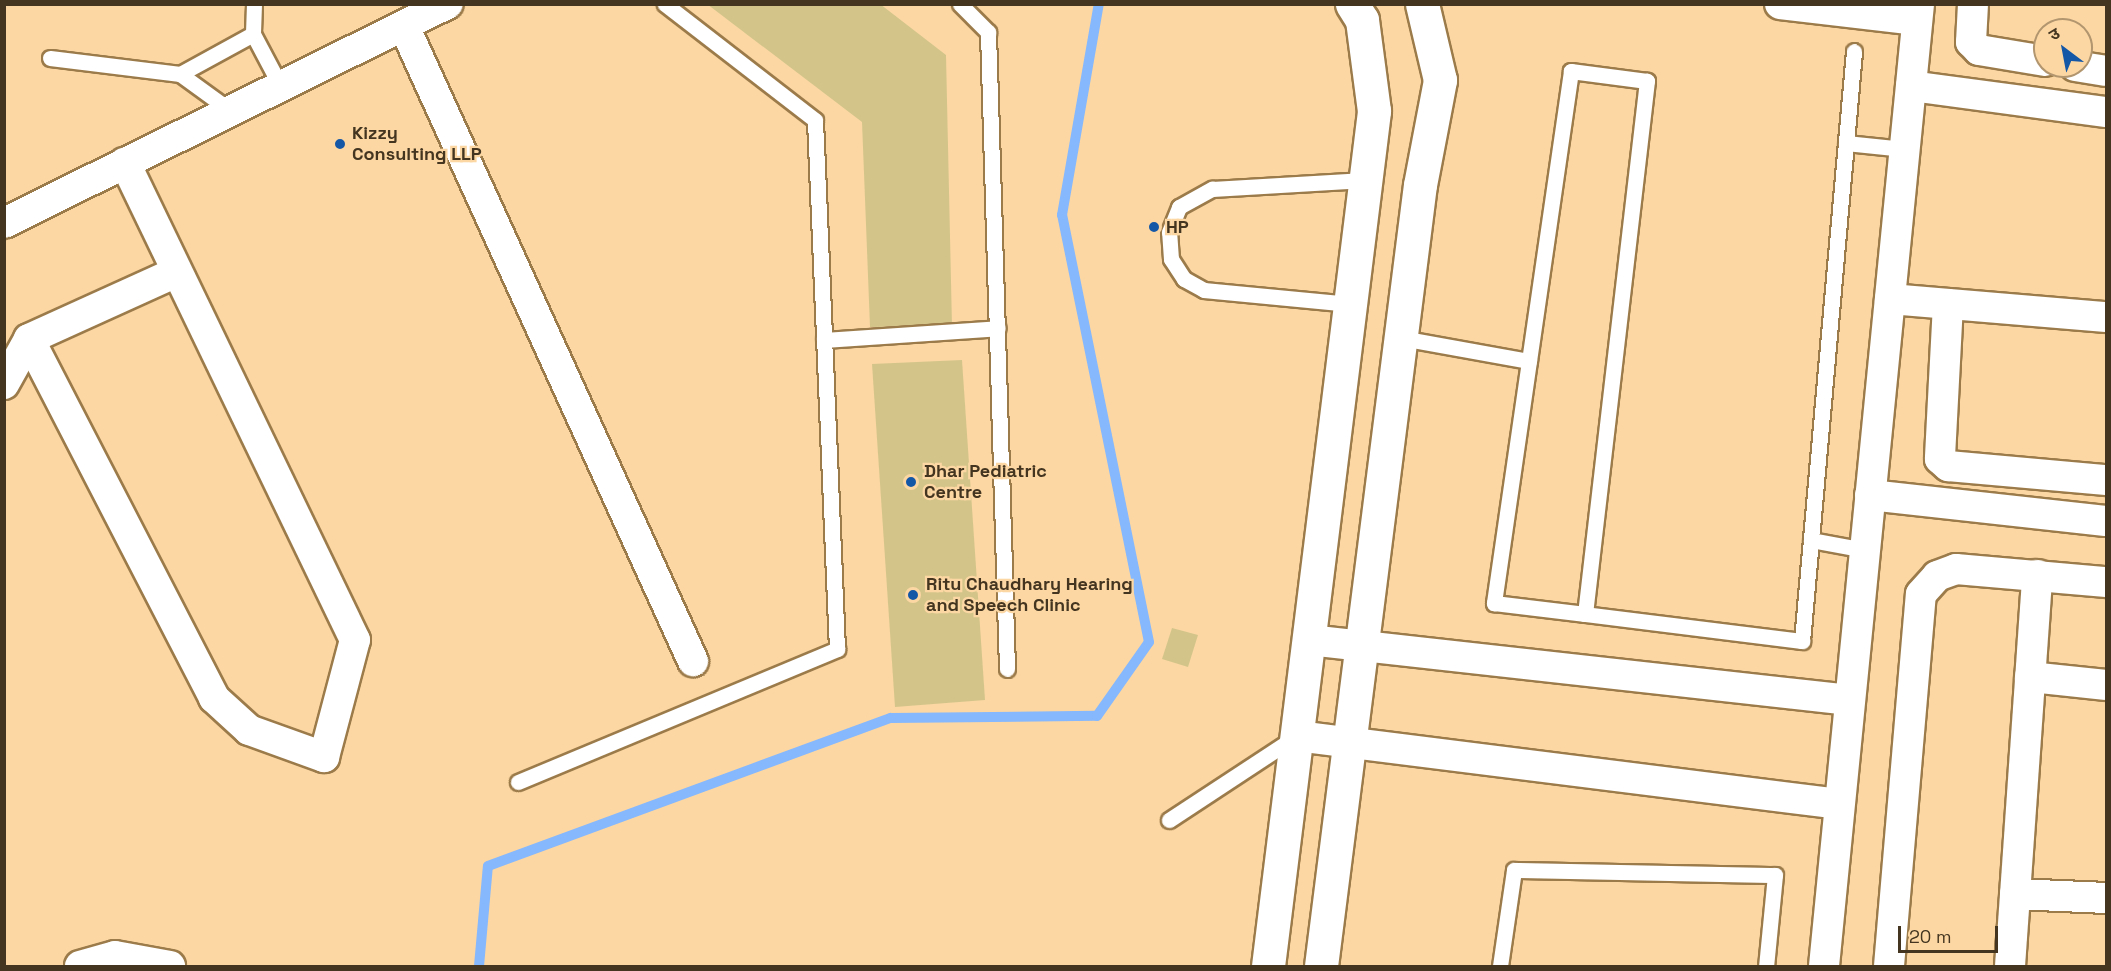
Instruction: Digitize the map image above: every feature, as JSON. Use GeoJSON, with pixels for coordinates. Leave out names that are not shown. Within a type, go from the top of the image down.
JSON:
{"type":"FeatureCollection","features":[{"type":"Feature","properties":{"kind":"street"},"geometry":{"type":"LineString","coordinates":[[4,223],[447,4]]}},
{"type":"Feature","properties":{"kind":"street"},"geometry":{"type":"LineString","coordinates":[[1268,966],[1374,111],[1362,20],[1352,4]]}},
{"type":"Feature","properties":{"kind":"street"},"geometry":{"type":"LineString","coordinates":[[1321,966],[1401,338],[1440,80],[1422,4]]}},
{"type":"Feature","properties":{"kind":"street"},"geometry":{"type":"LineString","coordinates":[[1780,4],[1918,12],[1824,966]]}},
{"type":"Feature","properties":{"kind":"street"},"geometry":{"type":"LineString","coordinates":[[1973,4],[1971,42],[1979,50],[2033,59]]}},
{"type":"Feature","properties":{"kind":"street"},"geometry":{"type":"LineString","coordinates":[[404,26],[693,661]]}},
{"type":"Feature","properties":{"kind":"street"},"geometry":{"type":"LineString","coordinates":[[1911,86],[2106,112]]}},
{"type":"Feature","properties":{"kind":"street"},"geometry":{"type":"LineString","coordinates":[[29,339],[214,698],[249,730],[324,757],[354,640],[125,163]]}},
{"type":"Feature","properties":{"kind":"street"},"geometry":{"type":"LineString","coordinates":[[4,384],[29,339],[177,272]]}},
{"type":"Feature","properties":{"kind":"street"},"geometry":{"type":"LineString","coordinates":[[1890,299],[2106,317]]}},
{"type":"Feature","properties":{"kind":"street"},"geometry":{"type":"LineString","coordinates":[[1948,304],[1940,459],[1948,466],[2106,480]]}},
{"type":"Feature","properties":{"kind":"street"},"geometry":{"type":"LineString","coordinates":[[1870,495],[2106,521]]}},
{"type":"Feature","properties":{"kind":"street"},"geometry":{"type":"LineString","coordinates":[[1890,966],[1921,594],[1936,576],[1956,569],[2106,582]]}},
{"type":"Feature","properties":{"kind":"street"},"geometry":{"type":"LineString","coordinates":[[2010,966],[2037,575]]}},
{"type":"Feature","properties":{"kind":"street"},"geometry":{"type":"LineString","coordinates":[[1309,640],[1850,700]]}},
{"type":"Feature","properties":{"kind":"street"},"geometry":{"type":"LineString","coordinates":[[2030,677],[2106,685]]}},
{"type":"Feature","properties":{"kind":"street"},"geometry":{"type":"LineString","coordinates":[[1297,736],[1839,804]]}},
{"type":"Feature","properties":{"kind":"street"},"geometry":{"type":"LineString","coordinates":[[2015,894],[2106,897]]}},
{"type":"Feature","properties":{"kind":"street"},"geometry":{"type":"LineString","coordinates":[[80,966],[115,956],[170,966]]}},
{"type":"Feature","properties":{"kind":"lane"},"geometry":{"type":"LineString","coordinates":[[255,4],[253,34],[281,87]]}},
{"type":"Feature","properties":{"kind":"lane"},"geometry":{"type":"LineString","coordinates":[[518,782],[837,649],[815,120],[665,4]]}},
{"type":"Feature","properties":{"kind":"lane"},"geometry":{"type":"LineString","coordinates":[[960,4],[988,32],[1007,669]]}},
{"type":"Feature","properties":{"kind":"lane"},"geometry":{"type":"LineString","coordinates":[[180,74],[253,34]]}},
{"type":"Feature","properties":{"kind":"lane"},"geometry":{"type":"LineString","coordinates":[[1585,614],[1647,81],[1571,71],[1494,603],[1802,641],[1854,51]]}},
{"type":"Feature","properties":{"kind":"lane"},"geometry":{"type":"LineString","coordinates":[[50,58],[180,74],[231,111]]}},
{"type":"Feature","properties":{"kind":"lane"},"geometry":{"type":"LineString","coordinates":[[1846,143],[1905,149]]}},
{"type":"Feature","properties":{"kind":"lane"},"geometry":{"type":"LineString","coordinates":[[1350,304],[1204,290],[1184,279],[1171,259],[1169,232],[1179,207],[1212,189],[1365,180]]}},
{"type":"Feature","properties":{"kind":"lane"},"geometry":{"type":"LineString","coordinates":[[824,340],[998,328]]}},
{"type":"Feature","properties":{"kind":"lane"},"geometry":{"type":"LineString","coordinates":[[1401,338],[1529,362]]}},
{"type":"Feature","properties":{"kind":"lane"},"geometry":{"type":"LineString","coordinates":[[1810,540],[1865,550]]}},
{"type":"Feature","properties":{"kind":"lane"},"geometry":{"type":"LineString","coordinates":[[1169,820],[1297,736]]}},
{"type":"Feature","properties":{"kind":"lane"},"geometry":{"type":"LineString","coordinates":[[1500,966],[1514,870],[1775,875],[1766,966]]}},
{"type":"Feature","properties":{"kind":"building"},"geometry":{"type":"Polygon","coordinates":[[[707,4],[880,4],[946,55],[952,326],[870,327],[862,122],[707,4]]]}},
{"type":"Feature","properties":{"kind":"building"},"geometry":{"type":"Polygon","coordinates":[[[962,360],[985,700],[895,707],[872,364],[962,360]]]}},
{"type":"Feature","properties":{"kind":"building"},"geometry":{"type":"Polygon","coordinates":[[[1172,628],[1198,635],[1188,667],[1162,659],[1172,628]]]}},
{"type":"Feature","properties":{"kind":"waterway"},"geometry":{"type":"LineString","coordinates":[[479,966],[488,866],[891,718],[1097,716],[1149,642],[1062,215],[1099,4]]}},
{"type":"Feature","properties":{"kind":"place","name":"Kizzy Consulting LLP"},"geometry":{"type":"Point","coordinates":[340,144]}},
{"type":"Feature","properties":{"kind":"place","name":"HP"},"geometry":{"type":"Point","coordinates":[1154,227]}},
{"type":"Feature","properties":{"kind":"place","name":"Dhar Pediatric Centre"},"geometry":{"type":"Point","coordinates":[911,482]}},
{"type":"Feature","properties":{"kind":"place","name":"Ritu Chaudhary Hearing and Speech Clinic"},"geometry":{"type":"Point","coordinates":[913,595]}}]}
